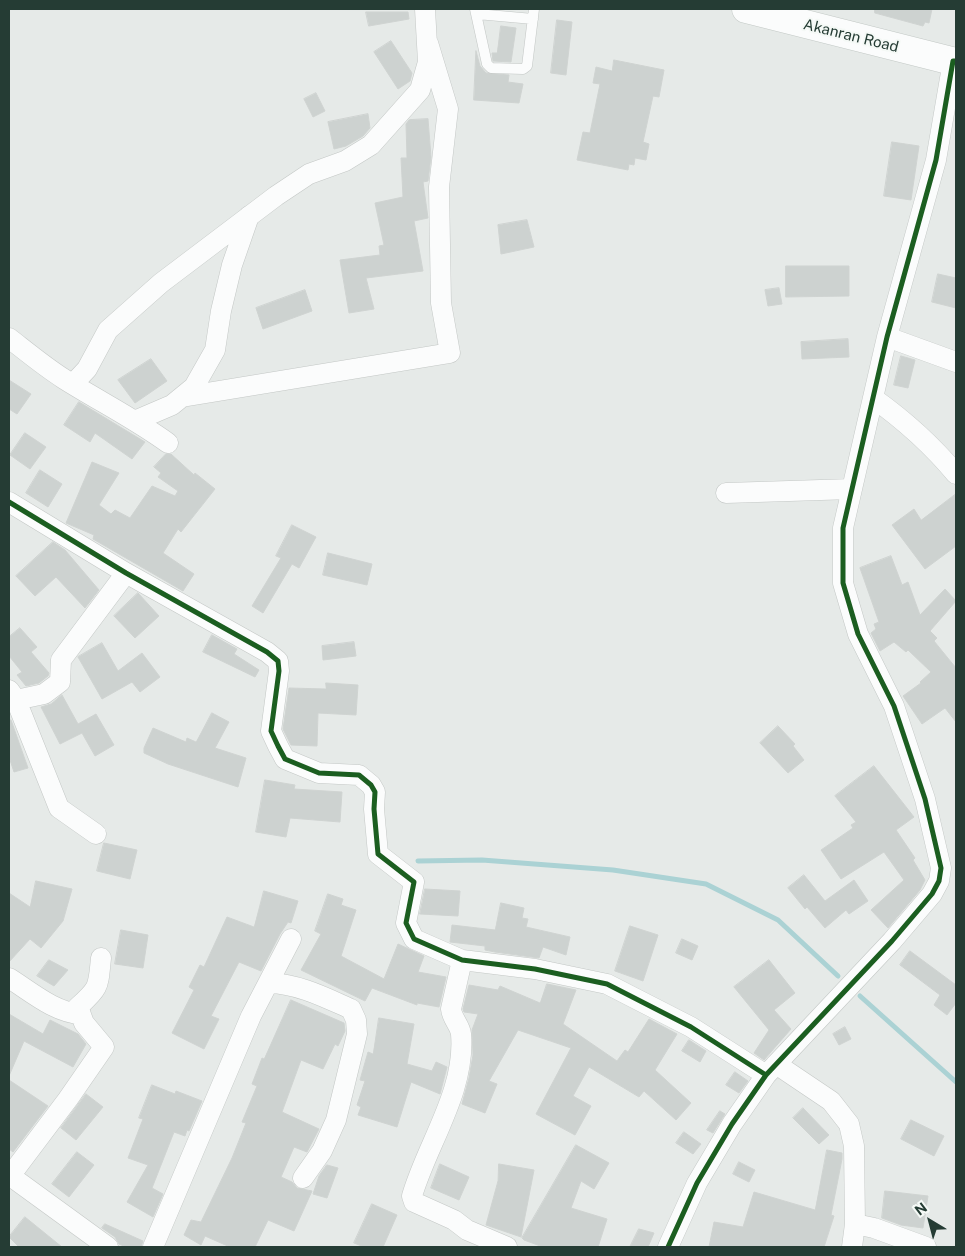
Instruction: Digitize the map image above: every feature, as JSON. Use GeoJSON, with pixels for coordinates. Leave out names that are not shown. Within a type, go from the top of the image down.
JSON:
{"type":"FeatureCollection","features":[{"type":"Feature","properties":{"kind":"main road","name":"Akanran Road"},"geometry":{"type":"LineString","coordinates":[[746,9],[955,61]]}},
{"type":"Feature","properties":{"kind":"street"},"geometry":{"type":"LineString","coordinates":[[73,384],[87,369],[108,330],[161,284],[226,232],[309,174],[345,161],[371,145],[420,90],[428,62],[425,9]]}},
{"type":"Feature","properties":{"kind":"street"},"geometry":{"type":"LineString","coordinates":[[182,397],[450,353],[441,304],[439,187],[448,110],[428,43]]}},
{"type":"Feature","properties":{"kind":"street"},"geometry":{"type":"LineString","coordinates":[[668,1247],[696,1183],[732,1124],[771,1070],[892,941],[932,894],[948,871],[894,706],[858,634],[843,582],[843,528],[887,337],[936,160],[955,61]]}},
{"type":"Feature","properties":{"kind":"street"},"geometry":{"type":"LineString","coordinates":[[137,420],[172,405],[194,387],[215,350],[221,311],[232,265],[249,216]]}},
{"type":"Feature","properties":{"kind":"street"},"geometry":{"type":"LineString","coordinates":[[887,337],[956,362]]}},
{"type":"Feature","properties":{"kind":"street"},"geometry":{"type":"LineString","coordinates":[[9,338],[73,384],[121,414],[137,420],[168,443]]}},
{"type":"Feature","properties":{"kind":"street"},"geometry":{"type":"LineString","coordinates":[[873,398],[931,444],[956,474]]}},
{"type":"Feature","properties":{"kind":"street"},"geometry":{"type":"LineString","coordinates":[[726,493],[852,489]]}},
{"type":"Feature","properties":{"kind":"street"},"geometry":{"type":"LineString","coordinates":[[9,502],[126,573],[267,652],[278,661],[279,671],[271,731],[285,759],[320,773],[359,775],[371,785],[375,792],[374,809],[378,854],[414,882],[406,923],[414,939],[462,960],[535,968],[607,984],[691,1026],[831,1101],[848,1124],[854,1146],[855,1224],[852,1247]]}},
{"type":"Feature","properties":{"kind":"street"},"geometry":{"type":"LineString","coordinates":[[96,834],[58,808],[12,695],[44,694],[60,682],[61,660],[126,573]]}},
{"type":"Feature","properties":{"kind":"street"},"geometry":{"type":"LineString","coordinates":[[153,1247],[251,1016],[290,939]]}},
{"type":"Feature","properties":{"kind":"street"},"geometry":{"type":"LineString","coordinates":[[101,958],[98,986],[92,996],[78,1007],[84,1024],[104,1047],[68,1099],[9,1175],[108,1247]]}},
{"type":"Feature","properties":{"kind":"street"},"geometry":{"type":"LineString","coordinates":[[462,960],[451,1009],[452,1017],[461,1033],[458,1070],[412,1196],[414,1202],[454,1220],[467,1230],[507,1247]]}},
{"type":"Feature","properties":{"kind":"street"},"geometry":{"type":"LineString","coordinates":[[9,978],[59,1009],[69,1013],[81,1014]]}},
{"type":"Feature","properties":{"kind":"street"},"geometry":{"type":"LineString","coordinates":[[269,983],[288,983],[305,989],[351,1009],[356,1020],[357,1034],[336,1120],[322,1151],[303,1178]]}},
{"type":"Feature","properties":{"kind":"street"},"geometry":{"type":"LineString","coordinates":[[855,1224],[874,1228],[926,1247]]}},
{"type":"Feature","properties":{"kind":"lane"},"geometry":{"type":"LineString","coordinates":[[476,12],[534,14],[527,66],[523,69],[491,68],[487,64],[476,12]]}},
{"type":"Feature","properties":{"kind":"building"},"geometry":{"type":"Polygon","coordinates":[[[875,9],[932,9],[929,23],[925,22],[923,26],[875,13],[875,9]]]}},
{"type":"Feature","properties":{"kind":"building"},"geometry":{"type":"Polygon","coordinates":[[[366,12],[408,12],[409,19],[369,26],[366,12]]]}},
{"type":"Feature","properties":{"kind":"building"},"geometry":{"type":"Polygon","coordinates":[[[557,20],[572,22],[566,75],[551,73],[557,20]]]}},
{"type":"Feature","properties":{"kind":"building"},"geometry":{"type":"Polygon","coordinates":[[[501,26],[516,28],[511,62],[493,61],[492,53],[497,53],[501,26]]]}},
{"type":"Feature","properties":{"kind":"building"},"geometry":{"type":"Polygon","coordinates":[[[391,41],[412,73],[410,81],[398,89],[374,52],[391,41]]]}},
{"type":"Feature","properties":{"kind":"building"},"geometry":{"type":"Polygon","coordinates":[[[476,51],[480,66],[486,73],[509,75],[508,82],[523,84],[519,103],[474,100],[476,51]]]}},
{"type":"Feature","properties":{"kind":"building"},"geometry":{"type":"Polygon","coordinates":[[[614,60],[664,70],[659,97],[653,96],[643,142],[649,144],[646,160],[635,158],[634,165],[629,164],[628,170],[577,160],[583,132],[590,133],[600,84],[593,83],[596,67],[612,71],[614,60]]]}},
{"type":"Feature","properties":{"kind":"building"},"geometry":{"type":"Polygon","coordinates":[[[316,93],[325,111],[313,117],[304,99],[316,93]]]}},
{"type":"Feature","properties":{"kind":"building"},"geometry":{"type":"Polygon","coordinates":[[[368,114],[370,128],[363,136],[346,146],[334,149],[328,122],[368,114]]]}},
{"type":"Feature","properties":{"kind":"building"},"geometry":{"type":"Polygon","coordinates":[[[428,119],[431,157],[428,181],[423,182],[428,218],[414,221],[423,271],[366,278],[374,309],[349,313],[340,260],[380,255],[379,246],[384,245],[375,203],[403,197],[401,158],[407,158],[406,124],[409,120],[428,119]]]}},
{"type":"Feature","properties":{"kind":"building"},"geometry":{"type":"Polygon","coordinates":[[[892,142],[919,146],[911,200],[884,196],[892,142]]]}},
{"type":"Feature","properties":{"kind":"building"},"geometry":{"type":"Polygon","coordinates":[[[527,220],[534,247],[501,254],[498,225],[527,220]]]}},
{"type":"Feature","properties":{"kind":"building"},"geometry":{"type":"Polygon","coordinates":[[[786,266],[849,266],[849,296],[786,297],[786,266]]]}},
{"type":"Feature","properties":{"kind":"building"},"geometry":{"type":"Polygon","coordinates":[[[938,274],[956,278],[956,308],[932,302],[938,274]]]}},
{"type":"Feature","properties":{"kind":"building"},"geometry":{"type":"Polygon","coordinates":[[[779,288],[782,304],[768,306],[765,290],[779,288]]]}},
{"type":"Feature","properties":{"kind":"building"},"geometry":{"type":"Polygon","coordinates":[[[305,290],[312,311],[263,329],[256,308],[305,290]]]}},
{"type":"Feature","properties":{"kind":"building"},"geometry":{"type":"Polygon","coordinates":[[[848,339],[849,357],[802,359],[801,342],[848,339]]]}},
{"type":"Feature","properties":{"kind":"building"},"geometry":{"type":"Polygon","coordinates":[[[901,356],[915,360],[908,388],[894,385],[901,356]]]}},
{"type":"Feature","properties":{"kind":"building"},"geometry":{"type":"Polygon","coordinates":[[[151,359],[167,381],[135,403],[118,380],[151,359]]]}},
{"type":"Feature","properties":{"kind":"building"},"geometry":{"type":"Polygon","coordinates":[[[9,380],[31,394],[17,414],[9,409],[9,380]]]}},
{"type":"Feature","properties":{"kind":"building"},"geometry":{"type":"Polygon","coordinates":[[[79,402],[145,442],[132,459],[95,433],[90,442],[64,425],[79,402]]]}},
{"type":"Feature","properties":{"kind":"building"},"geometry":{"type":"Polygon","coordinates":[[[25,433],[46,447],[30,469],[10,455],[25,433]]]}},
{"type":"Feature","properties":{"kind":"building"},"geometry":{"type":"Polygon","coordinates":[[[166,454],[171,454],[194,475],[195,473],[215,489],[181,532],[178,529],[163,553],[194,574],[183,591],[93,539],[94,535],[66,523],[92,462],[119,473],[99,505],[111,514],[115,510],[130,518],[152,486],[175,496],[178,491],[158,477],[161,473],[154,467],[166,454]]]}},
{"type":"Feature","properties":{"kind":"building"},"geometry":{"type":"Polygon","coordinates":[[[40,470],[62,484],[48,507],[26,493],[40,470]]]}},
{"type":"Feature","properties":{"kind":"building"},"geometry":{"type":"Polygon","coordinates":[[[956,494],[956,546],[925,569],[892,525],[914,509],[921,520],[956,494]]]}},
{"type":"Feature","properties":{"kind":"building"},"geometry":{"type":"Polygon","coordinates":[[[292,525],[316,537],[299,568],[292,564],[263,613],[252,606],[281,558],[276,556],[292,525]]]}},
{"type":"Feature","properties":{"kind":"building"},"geometry":{"type":"Polygon","coordinates":[[[53,542],[65,550],[99,590],[85,608],[56,577],[35,596],[16,576],[53,542]]]}},
{"type":"Feature","properties":{"kind":"building"},"geometry":{"type":"Polygon","coordinates":[[[328,553],[372,564],[367,585],[323,575],[328,553]]]}},
{"type":"Feature","properties":{"kind":"building"},"geometry":{"type":"Polygon","coordinates":[[[891,556],[902,585],[908,582],[920,615],[945,589],[956,601],[930,631],[937,638],[934,641],[956,668],[956,722],[945,708],[922,724],[903,696],[921,683],[931,672],[908,650],[906,652],[894,642],[880,651],[871,633],[876,629],[874,624],[879,622],[860,568],[891,556]]]}},
{"type":"Feature","properties":{"kind":"building"},"geometry":{"type":"Polygon","coordinates":[[[138,593],[159,616],[135,638],[114,616],[138,593]]]}},
{"type":"Feature","properties":{"kind":"building"},"geometry":{"type":"Polygon","coordinates":[[[20,628],[37,647],[31,652],[49,673],[39,683],[26,686],[17,675],[22,672],[9,656],[9,637],[20,628]]]}},
{"type":"Feature","properties":{"kind":"building"},"geometry":{"type":"Polygon","coordinates":[[[212,635],[237,649],[234,654],[259,670],[255,677],[203,652],[212,635]]]}},
{"type":"Feature","properties":{"kind":"building"},"geometry":{"type":"Polygon","coordinates":[[[354,642],[356,656],[323,660],[322,646],[354,642]]]}},
{"type":"Feature","properties":{"kind":"building"},"geometry":{"type":"Polygon","coordinates":[[[102,643],[118,671],[142,653],[160,677],[140,692],[132,682],[102,699],[78,657],[102,643]]]}},
{"type":"Feature","properties":{"kind":"building"},"geometry":{"type":"Polygon","coordinates":[[[326,683],[358,685],[356,715],[318,713],[317,746],[291,745],[283,729],[289,688],[326,689],[326,683]]]}},
{"type":"Feature","properties":{"kind":"building"},"geometry":{"type":"Polygon","coordinates":[[[62,695],[78,724],[96,714],[114,745],[95,756],[82,733],[60,744],[41,707],[51,704],[62,695]]]}},
{"type":"Feature","properties":{"kind":"building"},"geometry":{"type":"Polygon","coordinates":[[[212,713],[229,722],[215,748],[246,758],[238,787],[168,764],[144,753],[144,748],[153,728],[186,742],[187,738],[196,742],[212,713]]]}},
{"type":"Feature","properties":{"kind":"building"},"geometry":{"type":"Polygon","coordinates":[[[9,720],[11,720],[28,768],[14,772],[9,757],[9,720]]]}},
{"type":"Feature","properties":{"kind":"building"},"geometry":{"type":"Polygon","coordinates":[[[778,726],[795,744],[793,746],[804,760],[788,773],[760,743],[778,726]]]}},
{"type":"Feature","properties":{"kind":"building"},"geometry":{"type":"Polygon","coordinates":[[[874,766],[914,817],[896,830],[915,858],[913,860],[925,880],[920,890],[888,928],[871,910],[904,880],[884,852],[841,879],[821,850],[853,828],[851,825],[856,822],[835,796],[874,766]]]}},
{"type":"Feature","properties":{"kind":"building"},"geometry":{"type":"Polygon","coordinates":[[[265,780],[295,785],[294,789],[342,792],[340,822],[290,818],[286,837],[256,832],[265,780]]]}},
{"type":"Feature","properties":{"kind":"building"},"geometry":{"type":"Polygon","coordinates":[[[104,843],[137,850],[130,879],[97,871],[104,843]]]}},
{"type":"Feature","properties":{"kind":"building"},"geometry":{"type":"Polygon","coordinates":[[[804,875],[825,901],[854,880],[868,901],[849,914],[846,910],[825,928],[807,907],[805,909],[788,888],[804,875]]]}},
{"type":"Feature","properties":{"kind":"building"},"geometry":{"type":"Polygon","coordinates":[[[36,881],[72,889],[63,921],[41,948],[30,939],[9,962],[9,893],[30,907],[36,881]]]}},
{"type":"Feature","properties":{"kind":"building"},"geometry":{"type":"Polygon","coordinates":[[[425,889],[460,891],[458,916],[420,914],[425,889]]]}},
{"type":"Feature","properties":{"kind":"building"},"geometry":{"type":"Polygon","coordinates":[[[264,891],[298,901],[291,923],[288,922],[280,934],[261,971],[239,962],[211,1016],[219,1019],[204,1049],[172,1033],[194,990],[189,987],[200,965],[204,967],[227,917],[254,927],[264,891]]]}},
{"type":"Feature","properties":{"kind":"building"},"geometry":{"type":"Polygon","coordinates":[[[328,894],[343,899],[341,905],[356,910],[341,956],[384,979],[398,944],[424,956],[418,972],[446,977],[439,1007],[417,1003],[417,1005],[372,988],[365,1001],[301,970],[321,934],[315,931],[328,894]]]}},
{"type":"Feature","properties":{"kind":"building"},"geometry":{"type":"Polygon","coordinates":[[[501,903],[524,908],[522,918],[528,919],[526,927],[570,937],[566,955],[543,947],[539,958],[485,950],[485,946],[450,942],[452,925],[495,930],[501,903]]]}},
{"type":"Feature","properties":{"kind":"building"},"geometry":{"type":"Polygon","coordinates":[[[630,926],[658,935],[643,981],[615,971],[630,926]]]}},
{"type":"Feature","properties":{"kind":"building"},"geometry":{"type":"Polygon","coordinates":[[[121,930],[148,935],[143,968],[115,964],[121,930]]]}},
{"type":"Feature","properties":{"kind":"building"},"geometry":{"type":"Polygon","coordinates":[[[682,939],[698,946],[692,960],[676,953],[682,939]]]}},
{"type":"Feature","properties":{"kind":"building"},"geometry":{"type":"Polygon","coordinates":[[[910,951],[956,985],[956,1003],[947,1015],[934,1005],[940,995],[900,965],[910,951]]]}},
{"type":"Feature","properties":{"kind":"building"},"geometry":{"type":"Polygon","coordinates":[[[49,960],[68,970],[54,986],[37,976],[49,960]]]}},
{"type":"Feature","properties":{"kind":"building"},"geometry":{"type":"Polygon","coordinates":[[[769,960],[795,993],[774,1010],[791,1029],[764,1060],[754,1053],[769,1030],[734,987],[769,960]]]}},
{"type":"Feature","properties":{"kind":"building"},"geometry":{"type":"Polygon","coordinates":[[[547,984],[576,990],[563,1024],[617,1061],[625,1050],[628,1052],[649,1019],[677,1034],[655,1070],[691,1103],[676,1120],[644,1091],[639,1097],[589,1067],[573,1096],[591,1106],[575,1135],[536,1114],[571,1048],[518,1030],[489,1081],[497,1084],[485,1113],[462,1104],[473,1055],[472,1030],[478,1014],[464,1012],[463,1009],[469,985],[498,990],[500,986],[540,1003],[547,984]]]}},
{"type":"Feature","properties":{"kind":"building"},"geometry":{"type":"Polygon","coordinates":[[[291,1000],[344,1023],[345,1031],[338,1046],[335,1044],[323,1069],[301,1060],[282,1112],[319,1129],[307,1152],[294,1147],[281,1177],[292,1182],[297,1188],[312,1191],[294,1231],[268,1220],[255,1247],[230,1247],[205,1236],[201,1245],[184,1235],[191,1220],[201,1222],[232,1158],[246,1123],[242,1122],[257,1086],[252,1084],[262,1058],[264,1059],[291,1000]]]}},
{"type":"Feature","properties":{"kind":"building"},"geometry":{"type":"Polygon","coordinates":[[[9,1014],[43,1034],[50,1020],[78,1034],[86,1044],[73,1067],[24,1041],[9,1076],[9,1014]]]}},
{"type":"Feature","properties":{"kind":"building"},"geometry":{"type":"Polygon","coordinates":[[[379,1018],[414,1024],[407,1064],[432,1071],[436,1062],[447,1067],[440,1094],[411,1082],[397,1127],[358,1115],[361,1107],[357,1105],[365,1081],[360,1080],[368,1052],[373,1054],[379,1018]]]}},
{"type":"Feature","properties":{"kind":"building"},"geometry":{"type":"Polygon","coordinates":[[[845,1027],[851,1039],[839,1045],[833,1034],[845,1027]]]}},
{"type":"Feature","properties":{"kind":"building"},"geometry":{"type":"Polygon","coordinates":[[[689,1040],[706,1051],[700,1062],[682,1051],[689,1040]]]}},
{"type":"Feature","properties":{"kind":"building"},"geometry":{"type":"Polygon","coordinates":[[[735,1072],[748,1081],[739,1093],[726,1085],[735,1072]]]}},
{"type":"Feature","properties":{"kind":"building"},"geometry":{"type":"Polygon","coordinates":[[[9,1080],[48,1106],[13,1152],[9,1149],[9,1080]]]}},
{"type":"Feature","properties":{"kind":"building"},"geometry":{"type":"Polygon","coordinates":[[[152,1085],[175,1094],[176,1091],[202,1101],[185,1136],[174,1132],[152,1188],[163,1194],[153,1217],[127,1202],[148,1165],[128,1158],[143,1119],[139,1118],[152,1085]]]}},
{"type":"Feature","properties":{"kind":"building"},"geometry":{"type":"Polygon","coordinates":[[[86,1094],[103,1107],[76,1140],[61,1128],[86,1094]]]}},
{"type":"Feature","properties":{"kind":"building"},"geometry":{"type":"Polygon","coordinates":[[[803,1108],[829,1135],[819,1144],[793,1118],[803,1108]]]}},
{"type":"Feature","properties":{"kind":"building"},"geometry":{"type":"Polygon","coordinates":[[[720,1111],[725,1114],[713,1133],[707,1130],[720,1111]]]}},
{"type":"Feature","properties":{"kind":"building"},"geometry":{"type":"Polygon","coordinates":[[[911,1120],[944,1136],[934,1156],[901,1139],[911,1120]]]}},
{"type":"Feature","properties":{"kind":"building"},"geometry":{"type":"Polygon","coordinates":[[[684,1132],[701,1144],[693,1154],[676,1143],[684,1132]]]}},
{"type":"Feature","properties":{"kind":"building"},"geometry":{"type":"Polygon","coordinates":[[[576,1145],[609,1163],[594,1189],[581,1181],[571,1208],[607,1219],[598,1247],[543,1247],[524,1240],[522,1238],[576,1145]]]}},
{"type":"Feature","properties":{"kind":"building"},"geometry":{"type":"Polygon","coordinates":[[[827,1150],[842,1153],[842,1159],[831,1215],[834,1216],[824,1247],[709,1247],[714,1222],[743,1227],[754,1192],[815,1210],[827,1150]]]}},
{"type":"Feature","properties":{"kind":"building"},"geometry":{"type":"Polygon","coordinates":[[[77,1152],[94,1165],[69,1197],[52,1184],[77,1152]]]}},
{"type":"Feature","properties":{"kind":"building"},"geometry":{"type":"Polygon","coordinates":[[[739,1162],[755,1170],[749,1182],[733,1174],[739,1162]]]}},
{"type":"Feature","properties":{"kind":"building"},"geometry":{"type":"Polygon","coordinates":[[[440,1164],[469,1177],[459,1200],[431,1188],[440,1164]]]}},
{"type":"Feature","properties":{"kind":"building"},"geometry":{"type":"Polygon","coordinates":[[[499,1164],[534,1170],[521,1237],[486,1225],[498,1181],[499,1164]]]}},
{"type":"Feature","properties":{"kind":"building"},"geometry":{"type":"Polygon","coordinates":[[[327,1165],[338,1168],[327,1198],[313,1194],[319,1176],[327,1165]]]}},
{"type":"Feature","properties":{"kind":"building"},"geometry":{"type":"Polygon","coordinates":[[[885,1191],[928,1196],[923,1228],[901,1225],[882,1218],[885,1191]]]}},
{"type":"Feature","properties":{"kind":"building"},"geometry":{"type":"Polygon","coordinates":[[[372,1204],[397,1215],[383,1247],[364,1247],[354,1243],[372,1204]]]}},
{"type":"Feature","properties":{"kind":"building"},"geometry":{"type":"Polygon","coordinates":[[[25,1217],[62,1247],[19,1247],[9,1237],[25,1217]]]}},
{"type":"Feature","properties":{"kind":"building"},"geometry":{"type":"Polygon","coordinates":[[[105,1224],[143,1241],[141,1247],[126,1247],[119,1244],[115,1237],[102,1228],[105,1224]]]}},
{"type":"Feature","properties":{"kind":"building"},"geometry":{"type":"Polygon","coordinates":[[[639,1229],[654,1233],[648,1247],[630,1247],[639,1229]]]}},
{"type":"Feature","properties":{"kind":"waterway"},"geometry":{"type":"LineString","coordinates":[[418,861],[482,860],[613,870],[706,884],[778,920],[838,976]]}},
{"type":"Feature","properties":{"kind":"waterway"},"geometry":{"type":"LineString","coordinates":[[860,996],[956,1082]]}},
{"type":"Feature","properties":{"kind":"cycle path"},"geometry":{"type":"LineString","coordinates":[[668,1247],[697,1183],[732,1124],[766,1075],[892,941],[932,894],[939,881],[941,868],[925,799],[894,706],[858,634],[843,583],[843,528],[887,337],[936,160],[953,61],[956,61]]}},
{"type":"Feature","properties":{"kind":"cycle path"},"geometry":{"type":"LineString","coordinates":[[9,502],[126,573],[267,652],[278,661],[279,671],[271,731],[278,746],[285,759],[319,773],[359,775],[371,785],[375,792],[374,809],[378,854],[414,882],[406,923],[414,939],[462,960],[535,969],[607,984],[691,1027],[766,1075]]}}]}
